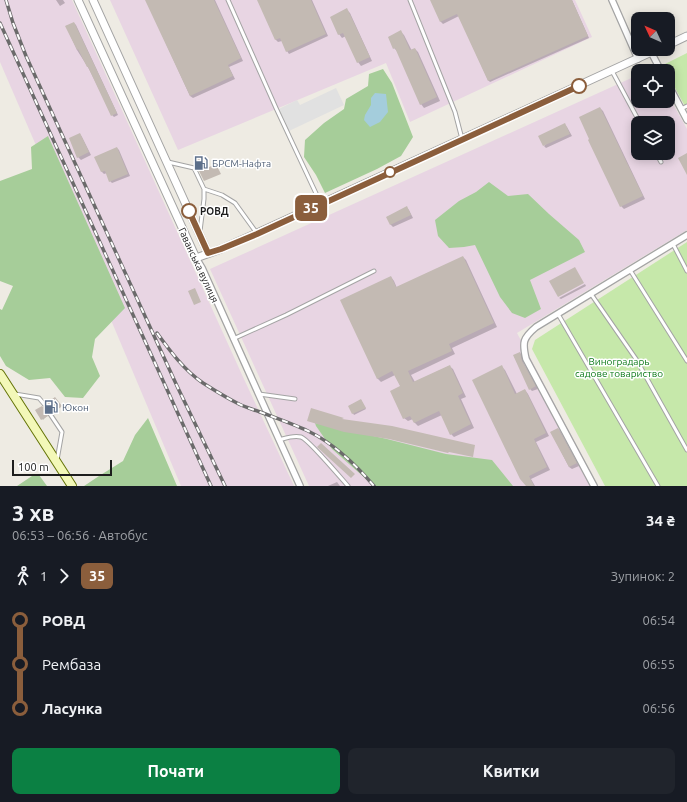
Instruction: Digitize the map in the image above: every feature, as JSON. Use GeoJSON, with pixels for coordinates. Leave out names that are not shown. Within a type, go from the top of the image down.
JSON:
{"type":"FeatureCollection","features":[{"type":"Feature","properties":{"kind":"main road"},"geometry":{"type":"LineString","coordinates":[[0,374],[72,486]]}},
{"type":"Feature","properties":{"kind":"street","name":"Гаванська вулиця"},"geometry":{"type":"LineString","coordinates":[[78,0],[196,258],[202,268],[233,340],[300,486]]}},
{"type":"Feature","properties":{"kind":"street","name":"Гаванська вулиця"},"geometry":{"type":"LineString","coordinates":[[93,0],[208,253]]}},
{"type":"Feature","properties":{"kind":"street"},"geometry":{"type":"LineString","coordinates":[[612,0],[638,59]]}},
{"type":"Feature","properties":{"kind":"street"},"geometry":{"type":"LineString","coordinates":[[675,41],[687,36]]}},
{"type":"Feature","properties":{"kind":"street"},"geometry":{"type":"LineString","coordinates":[[196,258],[257,234],[644,56]]}},
{"type":"Feature","properties":{"kind":"street"},"geometry":{"type":"LineString","coordinates":[[675,97],[687,120]]}},
{"type":"Feature","properties":{"kind":"street"},"geometry":{"type":"LineString","coordinates":[[594,486],[526,359],[523,347],[527,335],[536,327],[687,235]]}},
{"type":"Feature","properties":{"kind":"lane"},"geometry":{"type":"LineString","coordinates":[[228,0],[276,108],[322,204]]}},
{"type":"Feature","properties":{"kind":"lane"},"geometry":{"type":"LineString","coordinates":[[410,0],[454,112],[462,139]]}},
{"type":"Feature","properties":{"kind":"lane"},"geometry":{"type":"LineString","coordinates":[[612,71],[636,116]]}},
{"type":"Feature","properties":{"kind":"lane"},"geometry":{"type":"LineString","coordinates":[[681,109],[687,106]]}},
{"type":"Feature","properties":{"kind":"lane"},"geometry":{"type":"LineString","coordinates":[[166,162],[194,168],[204,189],[200,235]]}},
{"type":"Feature","properties":{"kind":"lane"},"geometry":{"type":"LineString","coordinates":[[204,189],[222,195],[235,203],[257,234]]}},
{"type":"Feature","properties":{"kind":"lane"},"geometry":{"type":"LineString","coordinates":[[672,244],[687,271]]}},
{"type":"Feature","properties":{"kind":"lane"},"geometry":{"type":"LineString","coordinates":[[630,270],[687,361]]}},
{"type":"Feature","properties":{"kind":"lane"},"geometry":{"type":"LineString","coordinates":[[233,340],[374,271]]}},
{"type":"Feature","properties":{"kind":"lane"},"geometry":{"type":"LineString","coordinates":[[591,294],[636,359],[687,450]]}},
{"type":"Feature","properties":{"kind":"lane"},"geometry":{"type":"LineString","coordinates":[[558,314],[658,486]]}},
{"type":"Feature","properties":{"kind":"lane"},"geometry":{"type":"LineString","coordinates":[[13,394],[40,398],[44,404]]}},
{"type":"Feature","properties":{"kind":"lane"},"geometry":{"type":"LineString","coordinates":[[259,394],[296,399]]}},
{"type":"Feature","properties":{"kind":"lane"},"geometry":{"type":"LineString","coordinates":[[50,414],[62,432],[57,461]]}},
{"type":"Feature","properties":{"kind":"lane"},"geometry":{"type":"LineString","coordinates":[[279,440],[294,436],[302,437],[348,486]]}},
{"type":"Feature","properties":{"kind":"shaded area"},"geometry":{"type":"Polygon","coordinates":[[[0,0],[72,0],[294,486],[181,486],[0,62],[0,0]]]}},
{"type":"Feature","properties":{"kind":"shaded area"},"geometry":{"type":"Polygon","coordinates":[[[110,0],[575,0],[592,37],[410,122],[386,63],[178,150],[110,0]]]}},
{"type":"Feature","properties":{"kind":"shaded area"},"geometry":{"type":"Polygon","coordinates":[[[631,78],[631,108],[675,108],[687,129],[687,230],[517,333],[598,486],[309,486],[210,269],[631,78]]]}},
{"type":"Feature","properties":{"kind":"shaded area"},"geometry":{"type":"Polygon","coordinates":[[[336,88],[344,105],[289,131],[279,109],[297,100],[300,105],[336,88]]]}},
{"type":"Feature","properties":{"kind":"green space"},"geometry":{"type":"Polygon","coordinates":[[[687,53],[687,110],[675,88],[675,64],[665,64],[687,53]]]}},
{"type":"Feature","properties":{"kind":"green space"},"geometry":{"type":"Polygon","coordinates":[[[383,69],[392,83],[413,137],[401,156],[325,193],[316,175],[304,157],[305,140],[324,123],[344,109],[346,99],[368,86],[369,74],[383,69]]]}},
{"type":"Feature","properties":{"kind":"green space"},"geometry":{"type":"Polygon","coordinates":[[[48,136],[125,308],[95,339],[92,357],[100,376],[83,398],[65,397],[50,378],[29,380],[6,366],[0,356],[0,309],[2,310],[13,286],[0,281],[0,181],[32,169],[31,147],[48,136]]]}},
{"type":"Feature","properties":{"kind":"green space"},"geometry":{"type":"Polygon","coordinates":[[[489,182],[508,196],[528,194],[579,240],[585,252],[530,280],[541,309],[525,318],[512,313],[500,297],[475,245],[449,248],[438,236],[435,220],[459,201],[476,192],[489,182]]]}},
{"type":"Feature","properties":{"kind":"green space","name":"Виноградарь садове товариство"},"geometry":{"type":"Polygon","coordinates":[[[687,242],[687,486],[605,486],[532,349],[535,340],[687,242]]]}},
{"type":"Feature","properties":{"kind":"green space"},"geometry":{"type":"Polygon","coordinates":[[[148,418],[177,486],[84,486],[123,461],[135,435],[148,418]]]}},
{"type":"Feature","properties":{"kind":"green space"},"geometry":{"type":"Polygon","coordinates":[[[315,423],[446,454],[492,460],[513,486],[374,486],[332,449],[315,423]]]}},
{"type":"Feature","properties":{"kind":"green space"},"geometry":{"type":"Polygon","coordinates":[[[39,475],[47,486],[17,486],[32,476],[39,475]]]}},
{"type":"Feature","properties":{"kind":"water"},"geometry":{"type":"Polygon","coordinates":[[[375,93],[386,94],[388,112],[380,122],[370,127],[364,120],[365,115],[371,105],[371,98],[375,93]]]}},
{"type":"Feature","properties":{"kind":"building"},"geometry":{"type":"Polygon","coordinates":[[[145,0],[214,0],[241,58],[228,65],[233,76],[190,96],[145,0]]]}},
{"type":"Feature","properties":{"kind":"building"},"geometry":{"type":"Polygon","coordinates":[[[257,0],[311,0],[326,34],[286,52],[280,38],[275,40],[257,0]]]}},
{"type":"Feature","properties":{"kind":"building"},"geometry":{"type":"Polygon","coordinates":[[[430,0],[572,0],[588,36],[488,81],[457,14],[440,22],[430,0]]]}},
{"type":"Feature","properties":{"kind":"building"},"geometry":{"type":"Polygon","coordinates":[[[347,8],[370,57],[357,63],[343,33],[338,35],[330,17],[347,8]]]}},
{"type":"Feature","properties":{"kind":"building"},"geometry":{"type":"Polygon","coordinates":[[[74,22],[117,113],[111,116],[88,67],[78,49],[77,50],[65,26],[74,22]]]}},
{"type":"Feature","properties":{"kind":"building"},"geometry":{"type":"Polygon","coordinates":[[[401,30],[410,50],[415,48],[437,97],[420,105],[395,48],[393,49],[388,37],[401,30]]]}},
{"type":"Feature","properties":{"kind":"building"},"geometry":{"type":"Polygon","coordinates":[[[600,107],[643,196],[620,207],[588,140],[589,139],[579,117],[600,107]]]}},
{"type":"Feature","properties":{"kind":"building"},"geometry":{"type":"Polygon","coordinates":[[[565,123],[570,134],[543,146],[538,136],[565,123]]]}},
{"type":"Feature","properties":{"kind":"building"},"geometry":{"type":"Polygon","coordinates":[[[80,133],[89,152],[77,158],[69,138],[80,133]]]}},
{"type":"Feature","properties":{"kind":"building"},"geometry":{"type":"Polygon","coordinates":[[[117,147],[128,174],[109,182],[105,171],[101,172],[94,157],[117,147]]]}},
{"type":"Feature","properties":{"kind":"building"},"geometry":{"type":"Polygon","coordinates":[[[687,153],[687,175],[678,158],[687,153]]]}},
{"type":"Feature","properties":{"kind":"building"},"geometry":{"type":"Polygon","coordinates":[[[202,156],[207,168],[216,164],[221,174],[204,181],[195,159],[202,156]]]}},
{"type":"Feature","properties":{"kind":"building"},"geometry":{"type":"Polygon","coordinates":[[[407,206],[411,215],[390,225],[386,217],[407,206]]]}},
{"type":"Feature","properties":{"kind":"building"},"geometry":{"type":"Polygon","coordinates":[[[463,256],[494,323],[449,344],[452,351],[408,371],[413,382],[450,365],[463,393],[458,396],[471,424],[450,435],[439,411],[414,423],[410,416],[403,419],[390,391],[400,386],[392,371],[377,379],[340,300],[391,276],[396,287],[463,256]]]}},
{"type":"Feature","properties":{"kind":"building"},"geometry":{"type":"Polygon","coordinates":[[[575,267],[584,283],[558,297],[549,281],[575,267]]]}},
{"type":"Feature","properties":{"kind":"building"},"geometry":{"type":"Polygon","coordinates":[[[195,288],[201,302],[194,305],[188,291],[195,288]]]}},
{"type":"Feature","properties":{"kind":"building"},"geometry":{"type":"Polygon","coordinates":[[[520,352],[522,361],[536,386],[529,390],[513,355],[520,352]]]}},
{"type":"Feature","properties":{"kind":"building"},"geometry":{"type":"Polygon","coordinates":[[[502,365],[515,394],[525,389],[546,433],[534,439],[547,467],[529,476],[534,486],[526,486],[520,479],[472,380],[502,365]]]}},
{"type":"Feature","properties":{"kind":"building"},"geometry":{"type":"Polygon","coordinates":[[[55,397],[62,406],[53,412],[48,412],[48,416],[41,420],[35,410],[42,406],[46,407],[47,403],[55,397]]]}},
{"type":"Feature","properties":{"kind":"building"},"geometry":{"type":"Polygon","coordinates":[[[361,399],[366,408],[352,414],[348,406],[361,399]]]}},
{"type":"Feature","properties":{"kind":"building"},"geometry":{"type":"Polygon","coordinates":[[[311,408],[344,418],[342,419],[392,426],[475,445],[473,457],[448,453],[389,439],[344,432],[307,421],[311,408]]]}},
{"type":"Feature","properties":{"kind":"building"},"geometry":{"type":"Polygon","coordinates":[[[558,428],[577,463],[569,467],[550,432],[558,428]]]}},
{"type":"Feature","properties":{"kind":"building"},"geometry":{"type":"Polygon","coordinates":[[[321,443],[355,474],[351,478],[317,447],[321,443]]]}},
{"type":"Feature","properties":{"kind":"railway"},"geometry":{"type":"LineString","coordinates":[[6,0],[26,56],[177,386],[225,486]]}},
{"type":"Feature","properties":{"kind":"railway"},"geometry":{"type":"LineString","coordinates":[[0,23],[211,486]]}},
{"type":"Feature","properties":{"kind":"railway"},"geometry":{"type":"LineString","coordinates":[[157,333],[172,353],[196,378],[203,383],[240,404],[317,436],[335,448],[374,486]]}},
{"type":"Feature","properties":{"kind":"bus line","name":"35"},"geometry":{"type":"LineString","coordinates":[[189,211],[208,253],[221,249],[257,234],[579,86]]}},
{"type":"Feature","properties":{"kind":"place","name":"БРСМ-Нафта"},"geometry":{"type":"Point","coordinates":[201,163]}},
{"type":"Feature","properties":{"kind":"place","name":"РОВД"},"geometry":{"type":"Point","coordinates":[189,211]}},
{"type":"Feature","properties":{"kind":"place","name":"Юкон"},"geometry":{"type":"Point","coordinates":[51,407]}}]}
